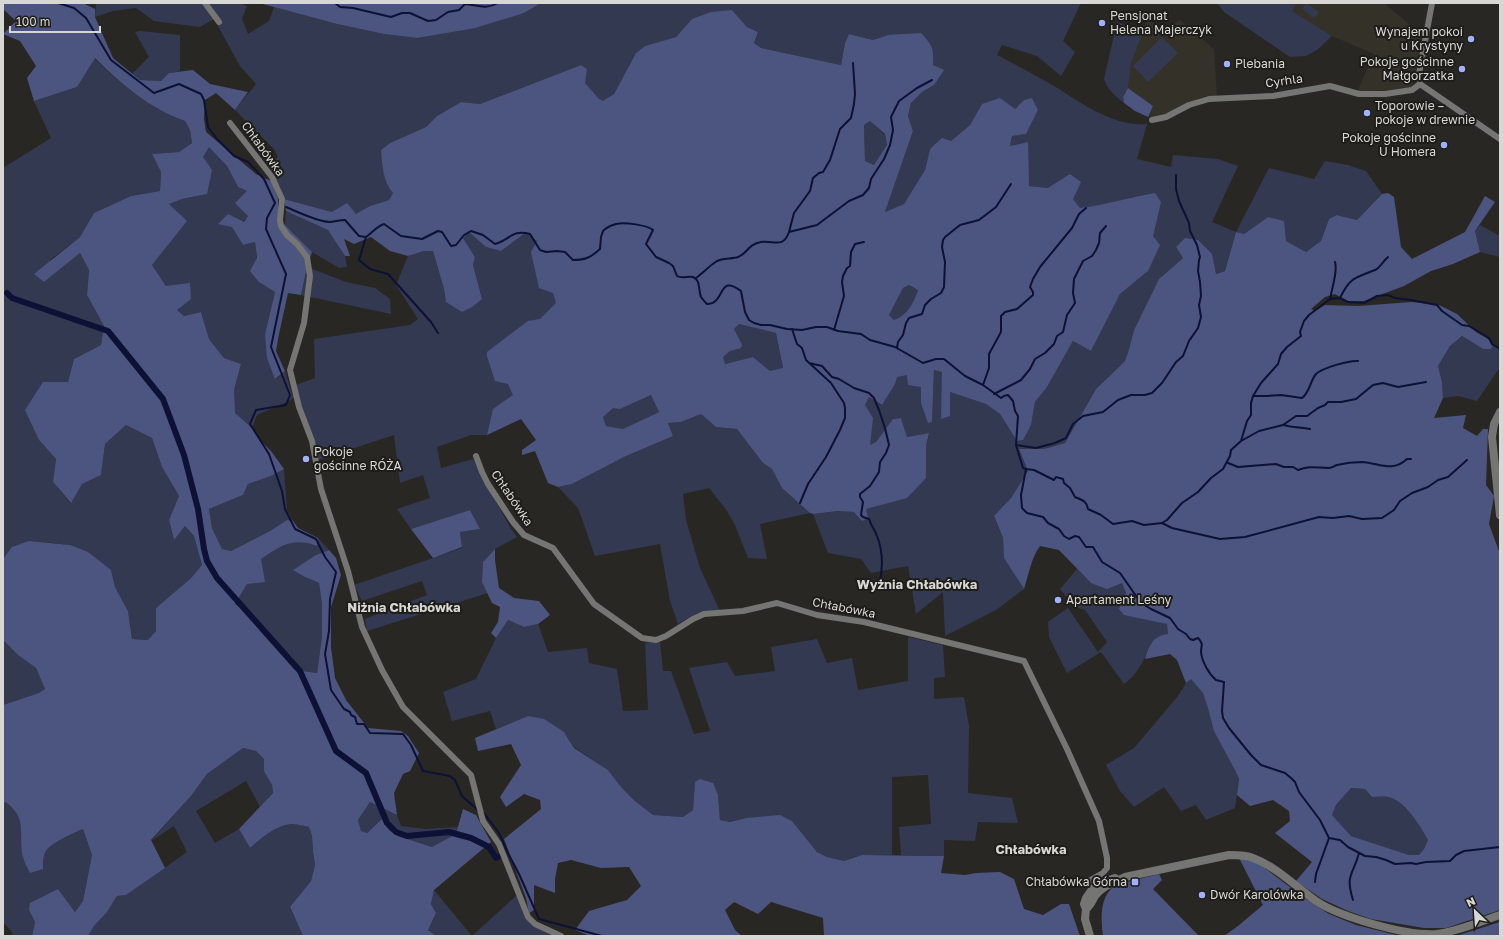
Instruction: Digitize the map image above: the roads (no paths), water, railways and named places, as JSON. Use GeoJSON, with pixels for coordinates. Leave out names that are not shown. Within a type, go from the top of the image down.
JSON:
{"type":"FeatureCollection","features":[{"type":"Feature","properties":{"kind":"street"},"geometry":{"type":"LineString","coordinates":[[205,3],[219,22]]}},
{"type":"Feature","properties":{"kind":"street"},"geometry":{"type":"LineString","coordinates":[[1432,3],[1419,74],[1420,84],[1500,139]]}},
{"type":"Feature","properties":{"kind":"street","name":"Cyrhla"},"geometry":{"type":"LineString","coordinates":[[1152,120],[1166,117],[1189,105],[1209,99],[1273,96],[1330,86],[1359,94],[1385,94],[1412,90],[1420,84]]}},
{"type":"Feature","properties":{"kind":"street","name":"Chłabówka"},"geometry":{"type":"LineString","coordinates":[[230,123],[272,177],[282,199],[281,226],[287,235],[298,244],[307,257],[310,276],[304,323],[290,370],[299,407],[312,441],[321,489],[348,571],[362,627],[382,670],[403,707],[471,775],[482,821],[499,844],[528,917],[535,924],[561,936]]}},
{"type":"Feature","properties":{"kind":"street"},"geometry":{"type":"LineString","coordinates":[[1500,412],[1492,432],[1500,515]]}},
{"type":"Feature","properties":{"kind":"street","name":"Chłabówka"},"geometry":{"type":"LineString","coordinates":[[476,456],[488,484],[513,522],[524,535],[553,548],[594,604],[642,638],[656,640],[666,636],[704,614],[743,611],[777,603],[817,615],[864,622],[1024,661],[1067,749],[1101,827],[1107,858],[1107,868],[1103,873],[1085,883]]}},
{"type":"Feature","properties":{"kind":"street"},"geometry":{"type":"LineString","coordinates":[[1090,936],[1085,923],[1086,909],[1084,904],[1086,898],[1096,886],[1106,880],[1223,855],[1253,858],[1266,864],[1333,910],[1350,917],[1395,929],[1418,933],[1437,933],[1500,916]]}},
{"type":"Feature","properties":{"kind":"waterway"},"geometry":{"type":"LineString","coordinates":[[58,3],[74,8],[86,18],[111,60],[154,93],[179,84],[201,94],[204,100],[208,127],[217,139],[234,156],[248,162],[264,179],[275,203],[267,218],[266,229],[286,274],[271,347],[290,395],[286,405],[256,410],[250,424],[269,454],[282,491],[285,509],[295,529],[316,539],[325,557],[336,572],[330,599],[329,631],[325,654],[331,690],[344,709],[355,717],[357,724],[364,724],[370,733],[403,734],[411,745],[423,771],[450,776],[455,780],[462,796],[479,811]]}},
{"type":"Feature","properties":{"kind":"waterway"},"geometry":{"type":"LineString","coordinates":[[335,3],[340,7],[353,8],[391,17],[402,13],[410,13],[428,21],[436,20],[448,12],[459,10],[465,4],[485,7],[498,3]]}},
{"type":"Feature","properties":{"kind":"waterway"},"geometry":{"type":"LineString","coordinates":[[789,232],[794,213],[810,191],[813,178],[819,173],[823,172],[830,160],[840,129],[851,118],[855,94],[853,63]]}},
{"type":"Feature","properties":{"kind":"waterway"},"geometry":{"type":"LineString","coordinates":[[696,278],[717,261],[741,256],[750,247],[757,243],[778,243],[784,240],[789,232],[817,225],[849,201],[863,195],[869,188],[871,179],[884,159],[890,145],[893,130],[891,117],[899,101],[917,88],[932,80]]}},
{"type":"Feature","properties":{"kind":"waterway"},"geometry":{"type":"LineString","coordinates":[[1016,445],[1036,448],[1055,443],[1066,438],[1073,424],[1083,416],[1103,412],[1118,400],[1131,395],[1145,395],[1152,393],[1162,383],[1176,362],[1183,356],[1189,341],[1198,328],[1201,317],[1199,305],[1201,296],[1198,271],[1200,257],[1197,245],[1190,231],[1189,223],[1179,201],[1176,189],[1176,175]]}},
{"type":"Feature","properties":{"kind":"waterway"},"geometry":{"type":"LineString","coordinates":[[897,348],[898,342],[903,335],[909,318],[922,314],[925,305],[941,293],[944,287],[945,262],[942,247],[945,237],[960,225],[979,220],[996,207],[1011,184]]}},
{"type":"Feature","properties":{"kind":"waterway"},"geometry":{"type":"LineString","coordinates":[[286,207],[318,220],[331,222],[345,220],[359,236],[366,237],[384,224],[401,236],[422,239],[438,231],[442,232],[451,246],[456,245],[464,235],[471,231],[483,235],[495,244],[515,234],[530,234],[540,250],[546,252],[565,252],[573,260],[588,258],[600,249],[603,231],[614,224],[620,223],[641,225],[653,230],[646,244],[656,257],[673,266],[677,276],[696,278],[701,297],[707,304],[713,303],[725,287],[728,285],[733,286],[741,291],[745,312],[749,320],[754,323],[802,330],[816,327],[827,327],[838,331],[861,334],[870,340],[895,347],[923,363],[936,359],[944,359],[965,376],[983,385],[1001,398],[1008,395],[1013,401],[1015,411],[1018,416],[1016,445],[1023,468],[1026,469],[1021,495],[1022,508],[1027,513],[1043,517],[1048,523],[1059,529],[1064,536],[1069,539],[1075,536],[1079,537],[1086,547],[1093,547],[1102,562],[1120,573],[1141,603],[1170,618],[1178,629],[1186,634],[1190,639],[1193,640],[1198,638],[1200,640],[1202,643],[1201,652],[1206,668],[1216,680],[1224,682],[1222,711],[1223,718],[1229,728],[1261,765],[1285,773],[1295,782],[1299,792],[1320,820],[1329,838],[1340,840],[1348,847],[1365,856],[1376,857],[1395,864],[1450,861],[1456,855],[1464,851],[1500,847]]}},
{"type":"Feature","properties":{"kind":"waterway"},"geometry":{"type":"LineString","coordinates":[[983,385],[989,368],[989,354],[1001,332],[1001,316],[1005,312],[1017,309],[1033,295],[1030,287],[1040,267],[1072,228],[1079,214],[1086,208]]}},
{"type":"Feature","properties":{"kind":"waterway"},"geometry":{"type":"LineString","coordinates":[[994,394],[1021,380],[1030,369],[1035,359],[1045,353],[1054,344],[1057,336],[1063,332],[1067,315],[1075,303],[1073,293],[1074,279],[1083,261],[1092,256],[1096,250],[1099,243],[1100,233],[1106,226]]}},
{"type":"Feature","properties":{"kind":"waterway"},"geometry":{"type":"LineString","coordinates":[[366,237],[359,260],[370,269],[388,274],[431,322],[438,333]]}},
{"type":"Feature","properties":{"kind":"waterway"},"geometry":{"type":"LineString","coordinates":[[834,330],[844,296],[842,282],[843,276],[847,268],[850,266],[851,252],[855,244],[864,242]]}},
{"type":"Feature","properties":{"kind":"waterway"},"geometry":{"type":"LineString","coordinates":[[1340,298],[1350,282],[1377,269],[1388,257]]}},
{"type":"Feature","properties":{"kind":"waterway"},"geometry":{"type":"LineString","coordinates":[[1330,299],[1335,275],[1335,262]]}},
{"type":"Feature","properties":{"kind":"waterway"},"geometry":{"type":"LineString","coordinates":[[7,293],[12,298],[108,331],[163,399],[184,455],[198,509],[207,561],[217,578],[300,671],[336,751],[366,773],[387,823],[396,832],[407,836],[449,832],[471,838],[489,847],[496,858],[498,857]]}},
{"type":"Feature","properties":{"kind":"waterway"},"geometry":{"type":"LineString","coordinates":[[1026,469],[1034,470],[1054,480],[1056,477],[1063,479],[1064,483],[1070,488],[1075,497],[1085,502],[1088,509],[1101,515],[1113,524],[1132,521],[1144,525],[1162,523],[1167,520],[1182,503],[1198,492],[1211,478],[1223,469],[1230,456],[1231,450],[1241,441],[1247,421],[1251,415],[1251,403],[1253,396],[1261,383],[1278,364],[1281,354],[1301,336],[1300,332],[1304,321],[1309,315],[1330,299],[1340,298],[1348,302],[1364,303],[1377,296],[1388,295],[1395,298],[1437,305],[1442,311],[1462,325],[1469,326],[1489,338],[1492,344],[1500,349]]}},
{"type":"Feature","properties":{"kind":"waterway"},"geometry":{"type":"LineString","coordinates":[[792,329],[797,344],[802,348],[806,360],[831,383],[844,403],[845,408],[845,418],[840,430],[826,457],[808,484],[800,503]]}},
{"type":"Feature","properties":{"kind":"waterway"},"geometry":{"type":"LineString","coordinates":[[1254,396],[1281,395],[1302,398],[1307,393],[1314,377],[1319,372],[1336,365],[1358,361]]}},
{"type":"Feature","properties":{"kind":"waterway"},"geometry":{"type":"LineString","coordinates":[[809,363],[822,366],[832,377],[839,379],[854,388],[869,393],[874,398],[885,428],[889,445],[880,462],[879,472],[870,486],[860,494],[863,502],[861,515],[869,519],[879,542],[882,564],[880,581]]}},
{"type":"Feature","properties":{"kind":"waterway"},"geometry":{"type":"LineString","coordinates":[[1241,441],[1259,431],[1283,425],[1296,416],[1307,416],[1328,402],[1341,402],[1356,399],[1373,385],[1383,383],[1398,387],[1426,382]]}},
{"type":"Feature","properties":{"kind":"waterway"},"geometry":{"type":"LineString","coordinates":[[1284,425],[1310,429]]}},
{"type":"Feature","properties":{"kind":"waterway"},"geometry":{"type":"LineString","coordinates":[[1228,463],[1238,467],[1276,464],[1284,467],[1293,467],[1298,470],[1310,467],[1330,468],[1340,464],[1359,462],[1396,466],[1407,459],[1411,459]]}},
{"type":"Feature","properties":{"kind":"waterway"},"geometry":{"type":"LineString","coordinates":[[1162,523],[1172,528],[1220,539],[1245,537],[1319,517],[1333,518],[1349,516],[1362,519],[1382,518],[1394,510],[1400,501],[1412,493],[1428,487],[1438,480],[1448,477],[1467,460]]}},
{"type":"Feature","properties":{"kind":"waterway"},"geometry":{"type":"LineString","coordinates":[[483,812],[499,833],[539,919],[602,936]]}},
{"type":"Feature","properties":{"kind":"waterway"},"geometry":{"type":"LineString","coordinates":[[1315,882],[1316,874],[1329,838]]}},
{"type":"Feature","properties":{"kind":"waterway"},"geometry":{"type":"LineString","coordinates":[[1353,900],[1350,880],[1359,853]]}},
{"type":"Feature","properties":{"kind":"place","name":"Pensjonat Helena Majerczyk"},"geometry":{"type":"Point","coordinates":[1102,23]}},
{"type":"Feature","properties":{"kind":"place","name":"Wynajem pokoi u Krystyny"},"geometry":{"type":"Point","coordinates":[1471,39]}},
{"type":"Feature","properties":{"kind":"place","name":"Plebania"},"geometry":{"type":"Point","coordinates":[1227,64]}},
{"type":"Feature","properties":{"kind":"place","name":"Pokoje gościnne Małgorzatka"},"geometry":{"type":"Point","coordinates":[1462,69]}},
{"type":"Feature","properties":{"kind":"place","name":"Toporowie – pokoje w drewnie"},"geometry":{"type":"Point","coordinates":[1367,113]}},
{"type":"Feature","properties":{"kind":"place","name":"Pokoje gościnne U Homera"},"geometry":{"type":"Point","coordinates":[1444,145]}},
{"type":"Feature","properties":{"kind":"place","name":"Pokoje gościnne RÓŻA"},"geometry":{"type":"Point","coordinates":[306,459]}},
{"type":"Feature","properties":{"kind":"place","name":"Apartament Leśny"},"geometry":{"type":"Point","coordinates":[1058,600]}},
{"type":"Feature","properties":{"kind":"place","name":"Chłabówka Górna"},"geometry":{"type":"Point","coordinates":[1135,882]}},
{"type":"Feature","properties":{"kind":"place","name":"Dwór Karolówka"},"geometry":{"type":"Point","coordinates":[1202,895]}},
{"type":"Feature","properties":{"kind":"district","name":"Wyżnia Chłabówka"},"geometry":{"type":"Point","coordinates":[917,584]}},
{"type":"Feature","properties":{"kind":"district","name":"Niżnia Chłabówka"},"geometry":{"type":"Point","coordinates":[404,607]}},
{"type":"Feature","properties":{"kind":"district","name":"Chłabówka"},"geometry":{"type":"Point","coordinates":[1031,849]}}]}
